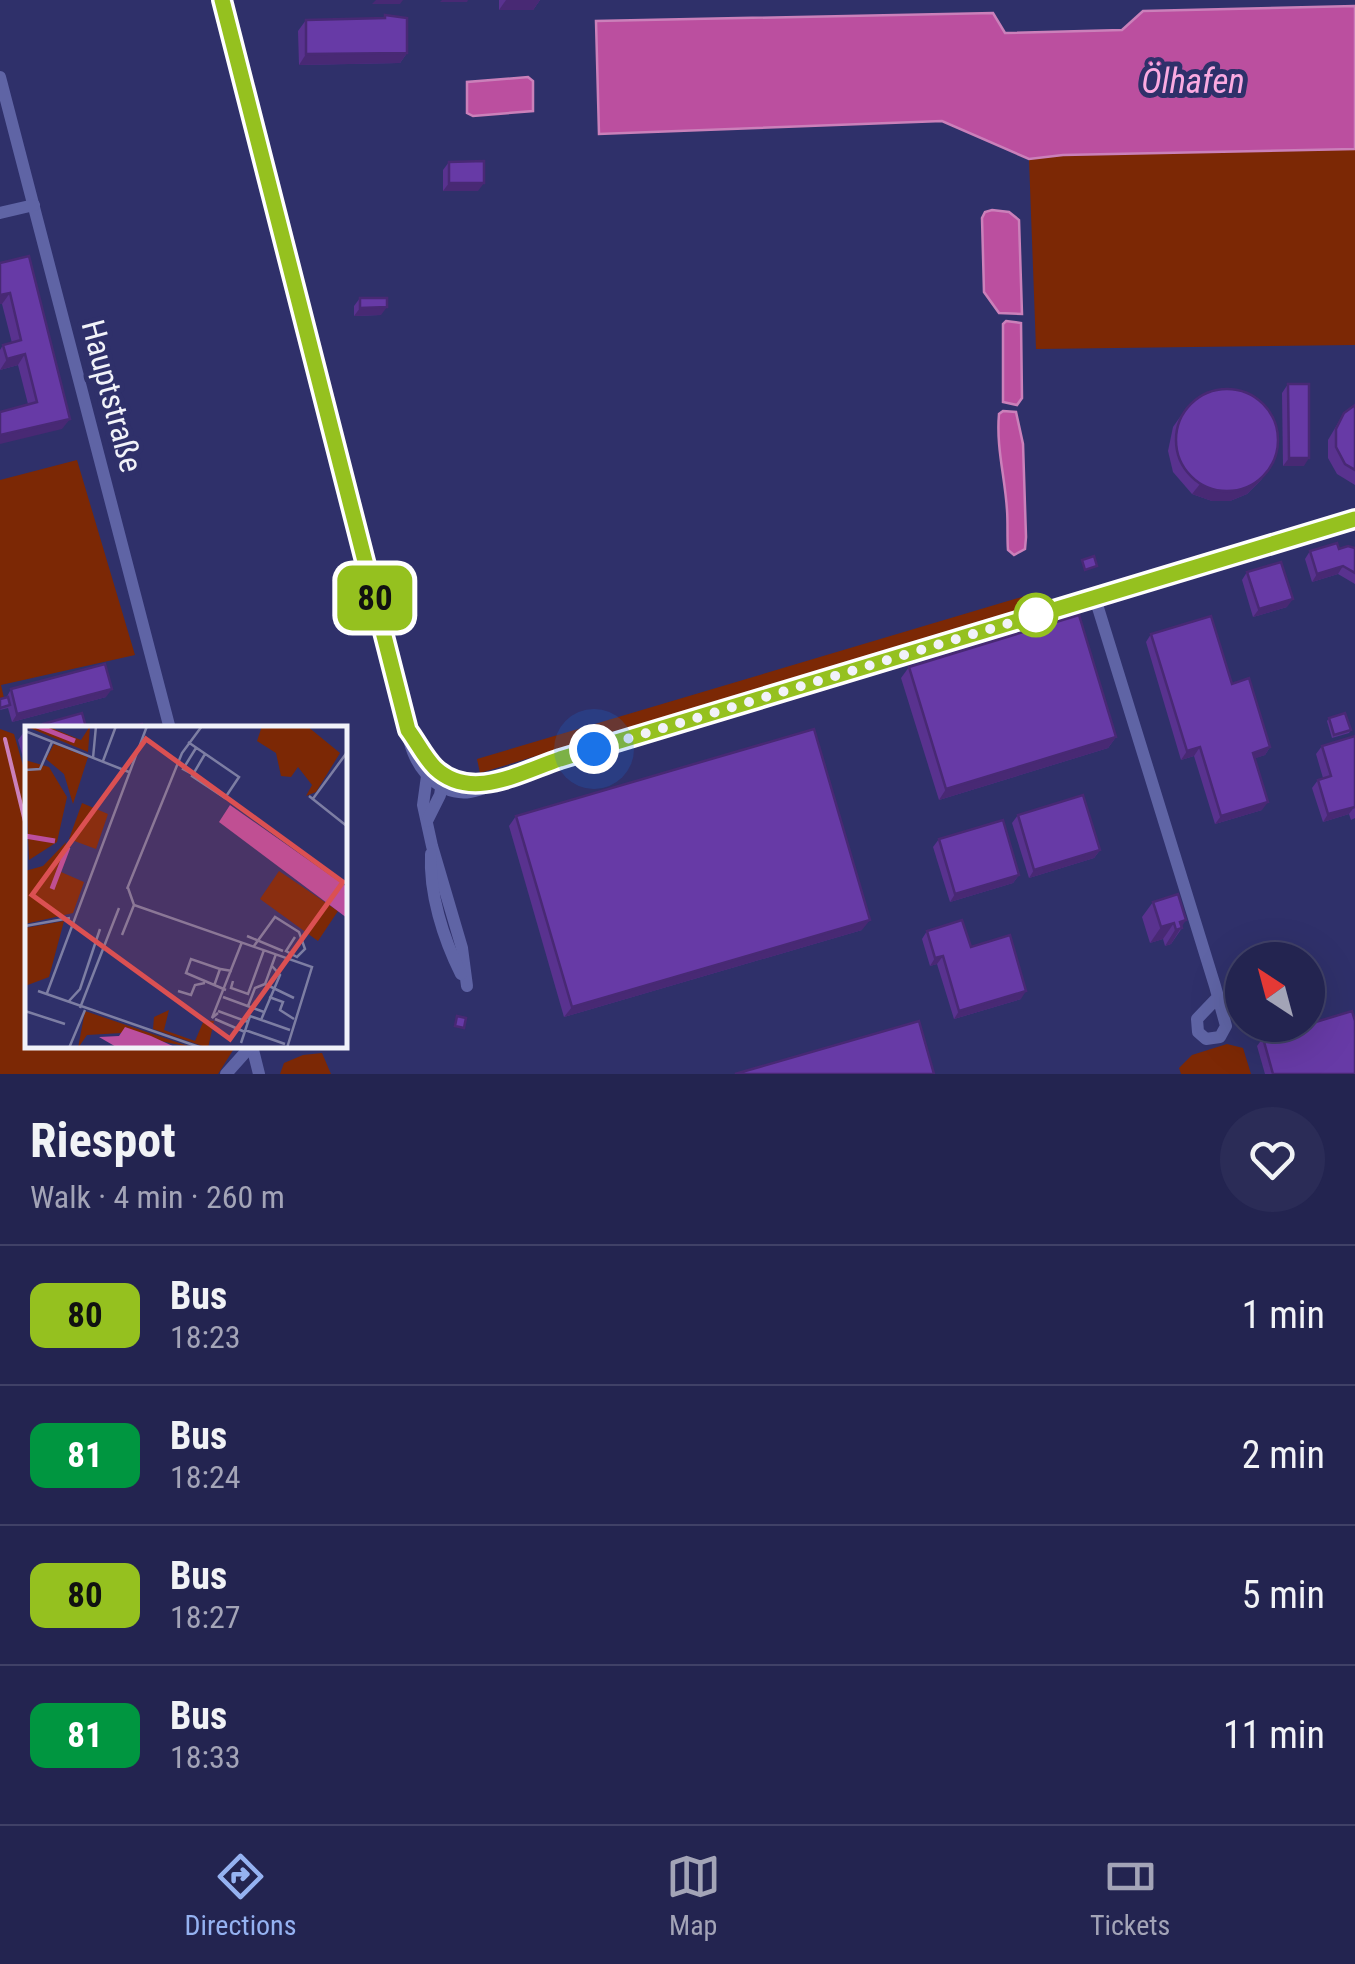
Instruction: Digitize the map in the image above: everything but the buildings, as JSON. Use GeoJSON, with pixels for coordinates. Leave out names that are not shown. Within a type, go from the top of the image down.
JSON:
{"type":"FeatureCollection","features":[{"type":"Feature","properties":{"kind":"street"},"geometry":{"type":"LineString","coordinates":[[222,0],[408,730],[408,744],[437,778],[492,784],[560,759],[1355,519]]}},
{"type":"Feature","properties":{"kind":"street","name":"Hauptstraße"},"geometry":{"type":"LineString","coordinates":[[0,77],[169,726]]}},
{"type":"Feature","properties":{"kind":"street"},"geometry":{"type":"LineString","coordinates":[[0,213],[34,205]]}},
{"type":"Feature","properties":{"kind":"street"},"geometry":{"type":"LineString","coordinates":[[1096,598],[1218,997]]}},
{"type":"Feature","properties":{"kind":"street"},"geometry":{"type":"LineString","coordinates":[[437,778],[423,806],[432,846],[430,876],[450,952],[467,986]]}},
{"type":"Feature","properties":{"kind":"street"},"geometry":{"type":"LineString","coordinates":[[226,1074],[248,1049]]}},
{"type":"Feature","properties":{"kind":"street"},"geometry":{"type":"LineString","coordinates":[[252,1049],[260,1074]]}},
{"type":"Feature","properties":{"kind":"shaded area"},"geometry":{"type":"Polygon","coordinates":[[[1355,149],[1355,345],[1036,349],[1029,159],[1355,149]]]}},
{"type":"Feature","properties":{"kind":"shaded area"},"geometry":{"type":"Polygon","coordinates":[[[77,460],[135,655],[1,685],[4,698],[0,700],[0,480],[77,460]]]}},
{"type":"Feature","properties":{"kind":"shaded area"},"geometry":{"type":"Polygon","coordinates":[[[1025,596],[1024,608],[480,773],[477,759],[1025,596]]]}},
{"type":"Feature","properties":{"kind":"shaded area"},"geometry":{"type":"Polygon","coordinates":[[[0,729],[14,734],[25,772],[25,1049],[234,1049],[218,1074],[0,1074],[0,729]]]}},
{"type":"Feature","properties":{"kind":"shaded area"},"geometry":{"type":"Polygon","coordinates":[[[1227,1044],[1243,1048],[1251,1074],[1181,1074],[1179,1068],[1192,1055],[1227,1044]]]}},
{"type":"Feature","properties":{"kind":"shaded area"},"geometry":{"type":"Polygon","coordinates":[[[322,1053],[331,1074],[280,1074],[284,1063],[322,1053]]]}},
{"type":"Feature","properties":{"kind":"water","name":"Ölhafen"},"geometry":{"type":"Polygon","coordinates":[[[1355,6],[1355,149],[1029,159],[942,121],[599,134],[596,21],[993,13],[1005,33],[1122,30],[1143,11],[1355,6]]]}},
{"type":"Feature","properties":{"kind":"water"},"geometry":{"type":"Polygon","coordinates":[[[528,77],[533,81],[533,111],[473,116],[467,113],[467,82],[528,77]]]}},
{"type":"Feature","properties":{"kind":"water"},"geometry":{"type":"Polygon","coordinates":[[[992,210],[1009,212],[1019,220],[1022,314],[999,313],[984,292],[982,218],[992,210]]]}},
{"type":"Feature","properties":{"kind":"water"},"geometry":{"type":"Polygon","coordinates":[[[1006,321],[1021,323],[1022,398],[1017,405],[1003,402],[1006,321]]]}},
{"type":"Feature","properties":{"kind":"water"},"geometry":{"type":"Polygon","coordinates":[[[1016,412],[1023,444],[1026,537],[1025,549],[1014,555],[1008,550],[999,438],[999,414],[1016,412]]]}},
{"type":"Feature","properties":{"kind":"waterway"},"geometry":{"type":"LineString","coordinates":[[5,739],[25,822]]}},
{"type":"Feature","properties":{"kind":"bus line","name":"80"},"geometry":{"type":"LineString","coordinates":[[222,0],[408,730],[426,757],[449,778],[492,784],[560,759],[1355,519]]}},
{"type":"Feature","properties":{"kind":"route"},"geometry":{"type":"LineString","coordinates":[[594,749],[1036,615]]}}]}
